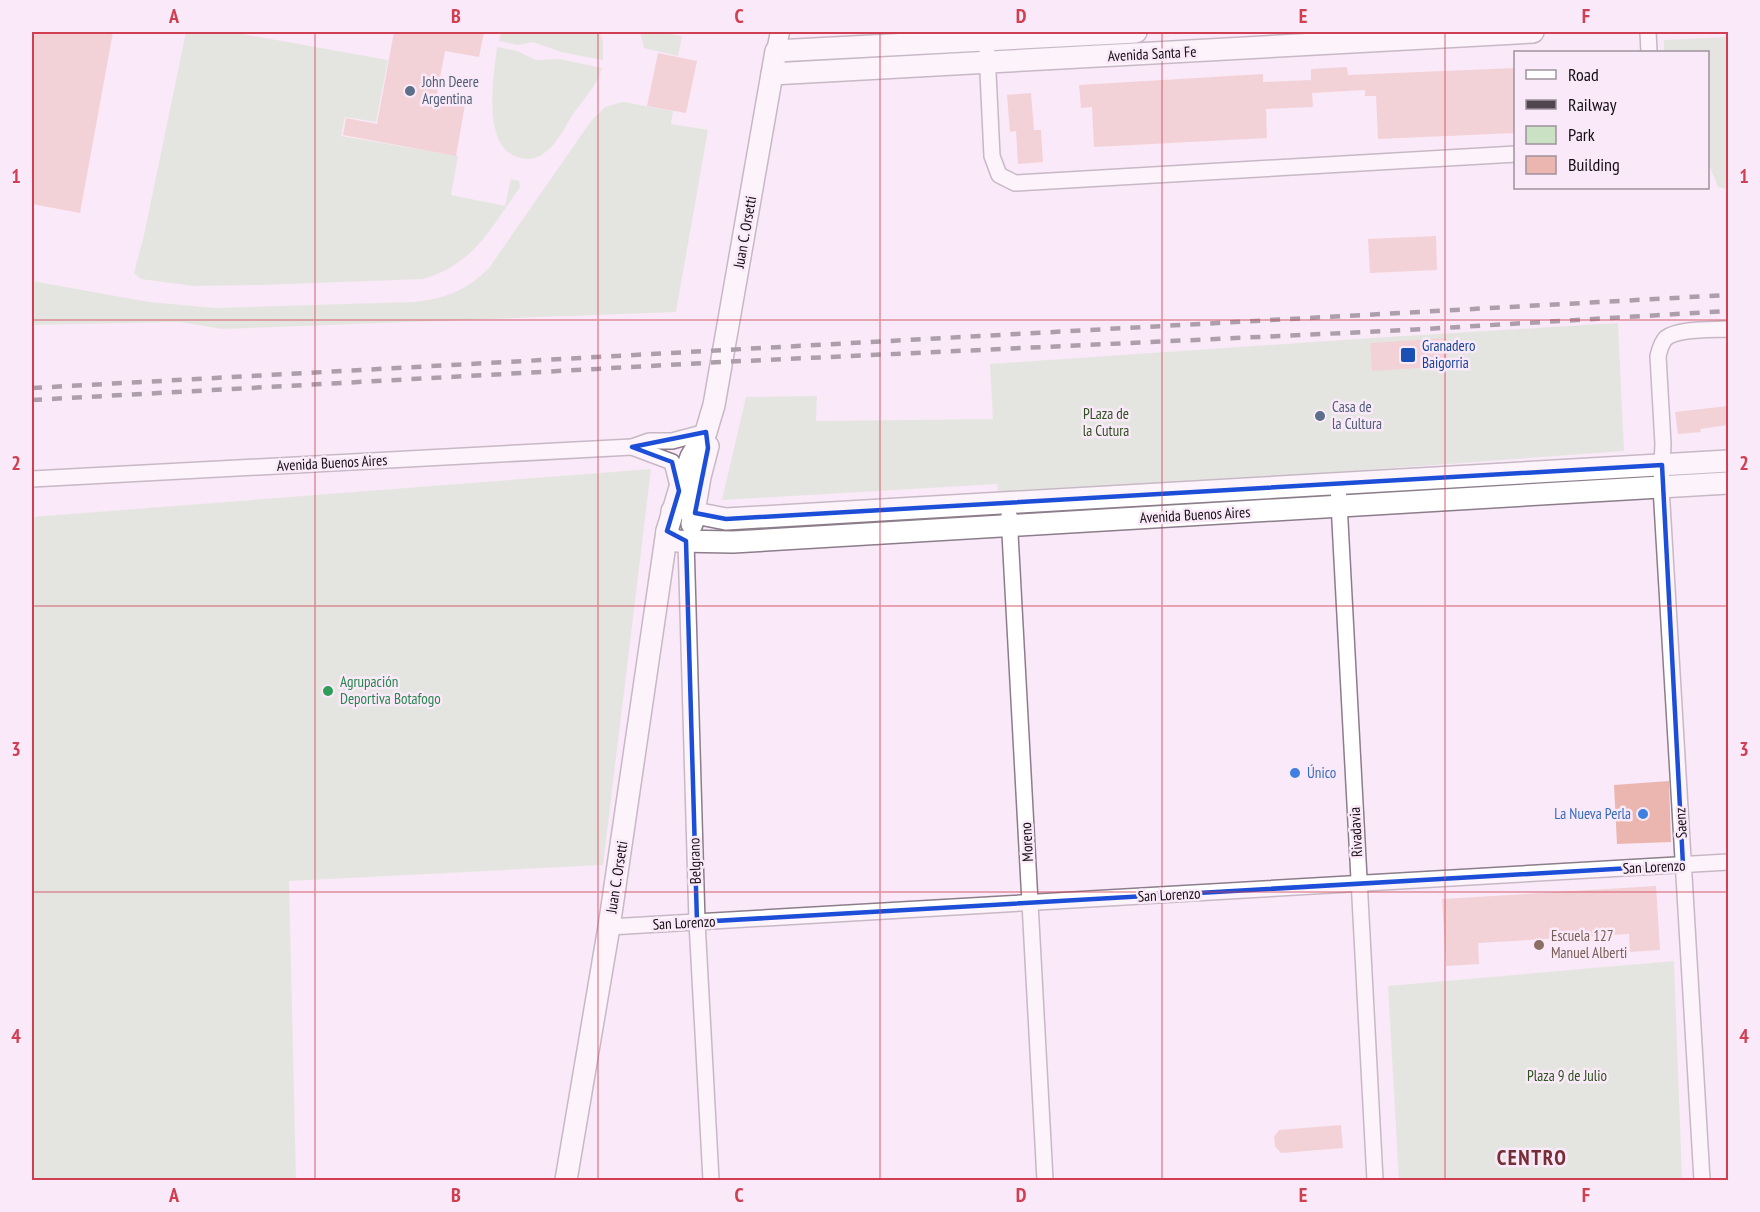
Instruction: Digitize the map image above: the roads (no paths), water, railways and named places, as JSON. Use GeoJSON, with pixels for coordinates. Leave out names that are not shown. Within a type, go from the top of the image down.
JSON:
{"type":"FeatureCollection","features":[{"type":"Feature","properties":{"kind":"main road","name":"Avenida Santa Fe"},"geometry":{"type":"LineString","coordinates":[[778,41],[1136,32]]}},
{"type":"Feature","properties":{"kind":"main road","name":"Avenida Santa Fe"},"geometry":{"type":"LineString","coordinates":[[772,74],[987,63],[1315,38],[1533,32]]}},
{"type":"Feature","properties":{"kind":"main road","name":"Juan C. Orsetti"},"geometry":{"type":"LineString","coordinates":[[566,1180],[609,927],[669,521],[692,457],[706,432],[724,350],[778,41]]}},
{"type":"Feature","properties":{"kind":"main road","name":"Juan C. Orsetti"},"geometry":{"type":"LineString","coordinates":[[662,572],[686,541],[708,448],[706,432]]}},
{"type":"Feature","properties":{"kind":"main road","name":"Avenida Buenos Aires"},"geometry":{"type":"LineString","coordinates":[[1728,461],[726,519],[694,513],[681,507],[669,521],[670,537],[677,541],[733,542],[1728,483]]}},
{"type":"Feature","properties":{"kind":"street"},"geometry":{"type":"LineString","coordinates":[[1648,32],[1649,51]]}},
{"type":"Feature","properties":{"kind":"street"},"geometry":{"type":"LineString","coordinates":[[986,35],[992,156],[999,176],[1015,183],[1514,154]]}},
{"type":"Feature","properties":{"kind":"street","name":"Saenz"},"geometry":{"type":"LineString","coordinates":[[1702,1180],[1661,487],[1663,444],[1658,356],[1660,346],[1667,337],[1680,332],[1728,329]]}},
{"type":"Feature","properties":{"kind":"street","name":"Avenida Buenos Aires"},"geometry":{"type":"LineString","coordinates":[[32,479],[632,447],[649,441],[672,441],[706,432]]}},
{"type":"Feature","properties":{"kind":"street","name":"Avenida Buenos Aires"},"geometry":{"type":"LineString","coordinates":[[632,447],[672,462],[679,491]]}},
{"type":"Feature","properties":{"kind":"street","name":"Rivadavia"},"geometry":{"type":"LineString","coordinates":[[1338,484],[1375,1180]]}},
{"type":"Feature","properties":{"kind":"street","name":"Moreno"},"geometry":{"type":"LineString","coordinates":[[1009,503],[1045,1180]]}},
{"type":"Feature","properties":{"kind":"street","name":"Belgrano"},"geometry":{"type":"LineString","coordinates":[[686,541],[697,922],[711,1180]]}},
{"type":"Feature","properties":{"kind":"street","name":"San Lorenzo"},"geometry":{"type":"LineString","coordinates":[[609,927],[1728,862]]}},
{"type":"Feature","properties":{"kind":"railway"},"geometry":{"type":"LineString","coordinates":[[32,388],[1728,295]]}},
{"type":"Feature","properties":{"kind":"railway"},"geometry":{"type":"LineString","coordinates":[[32,400],[722,362],[1408,330],[1728,311]]}},
{"type":"Feature","properties":{"kind":"place","name":"John Deere Argentina"},"geometry":{"type":"Point","coordinates":[410,91]}},
{"type":"Feature","properties":{"kind":"place","name":"Granadero Baigorria"},"geometry":{"type":"Point","coordinates":[1408,355]}},
{"type":"Feature","properties":{"kind":"place","name":"Casa de la Cultura"},"geometry":{"type":"Point","coordinates":[1320,416]}},
{"type":"Feature","properties":{"kind":"place","name":"Agrupación Deportiva Botafogo"},"geometry":{"type":"Point","coordinates":[328,691]}},
{"type":"Feature","properties":{"kind":"place","name":"Único"},"geometry":{"type":"Point","coordinates":[1295,773]}},
{"type":"Feature","properties":{"kind":"place","name":"La Nueva Perla"},"geometry":{"type":"Point","coordinates":[1643,814]}},
{"type":"Feature","properties":{"kind":"place","name":"Escuela 127 Manuel Alberti"},"geometry":{"type":"Point","coordinates":[1539,945]}},
{"type":"Feature","properties":{"kind":"district","name":"CENTRO"},"geometry":{"type":"Point","coordinates":[1532,1158]}},
{"type":"Feature","properties":{"kind":"park label","name":"PLaza de la Cutura"},"geometry":{"type":"Point","coordinates":[1106,422]}},
{"type":"Feature","properties":{"kind":"park label","name":"Plaza 9 de Julio"},"geometry":{"type":"Point","coordinates":[1567,1076]}}]}
